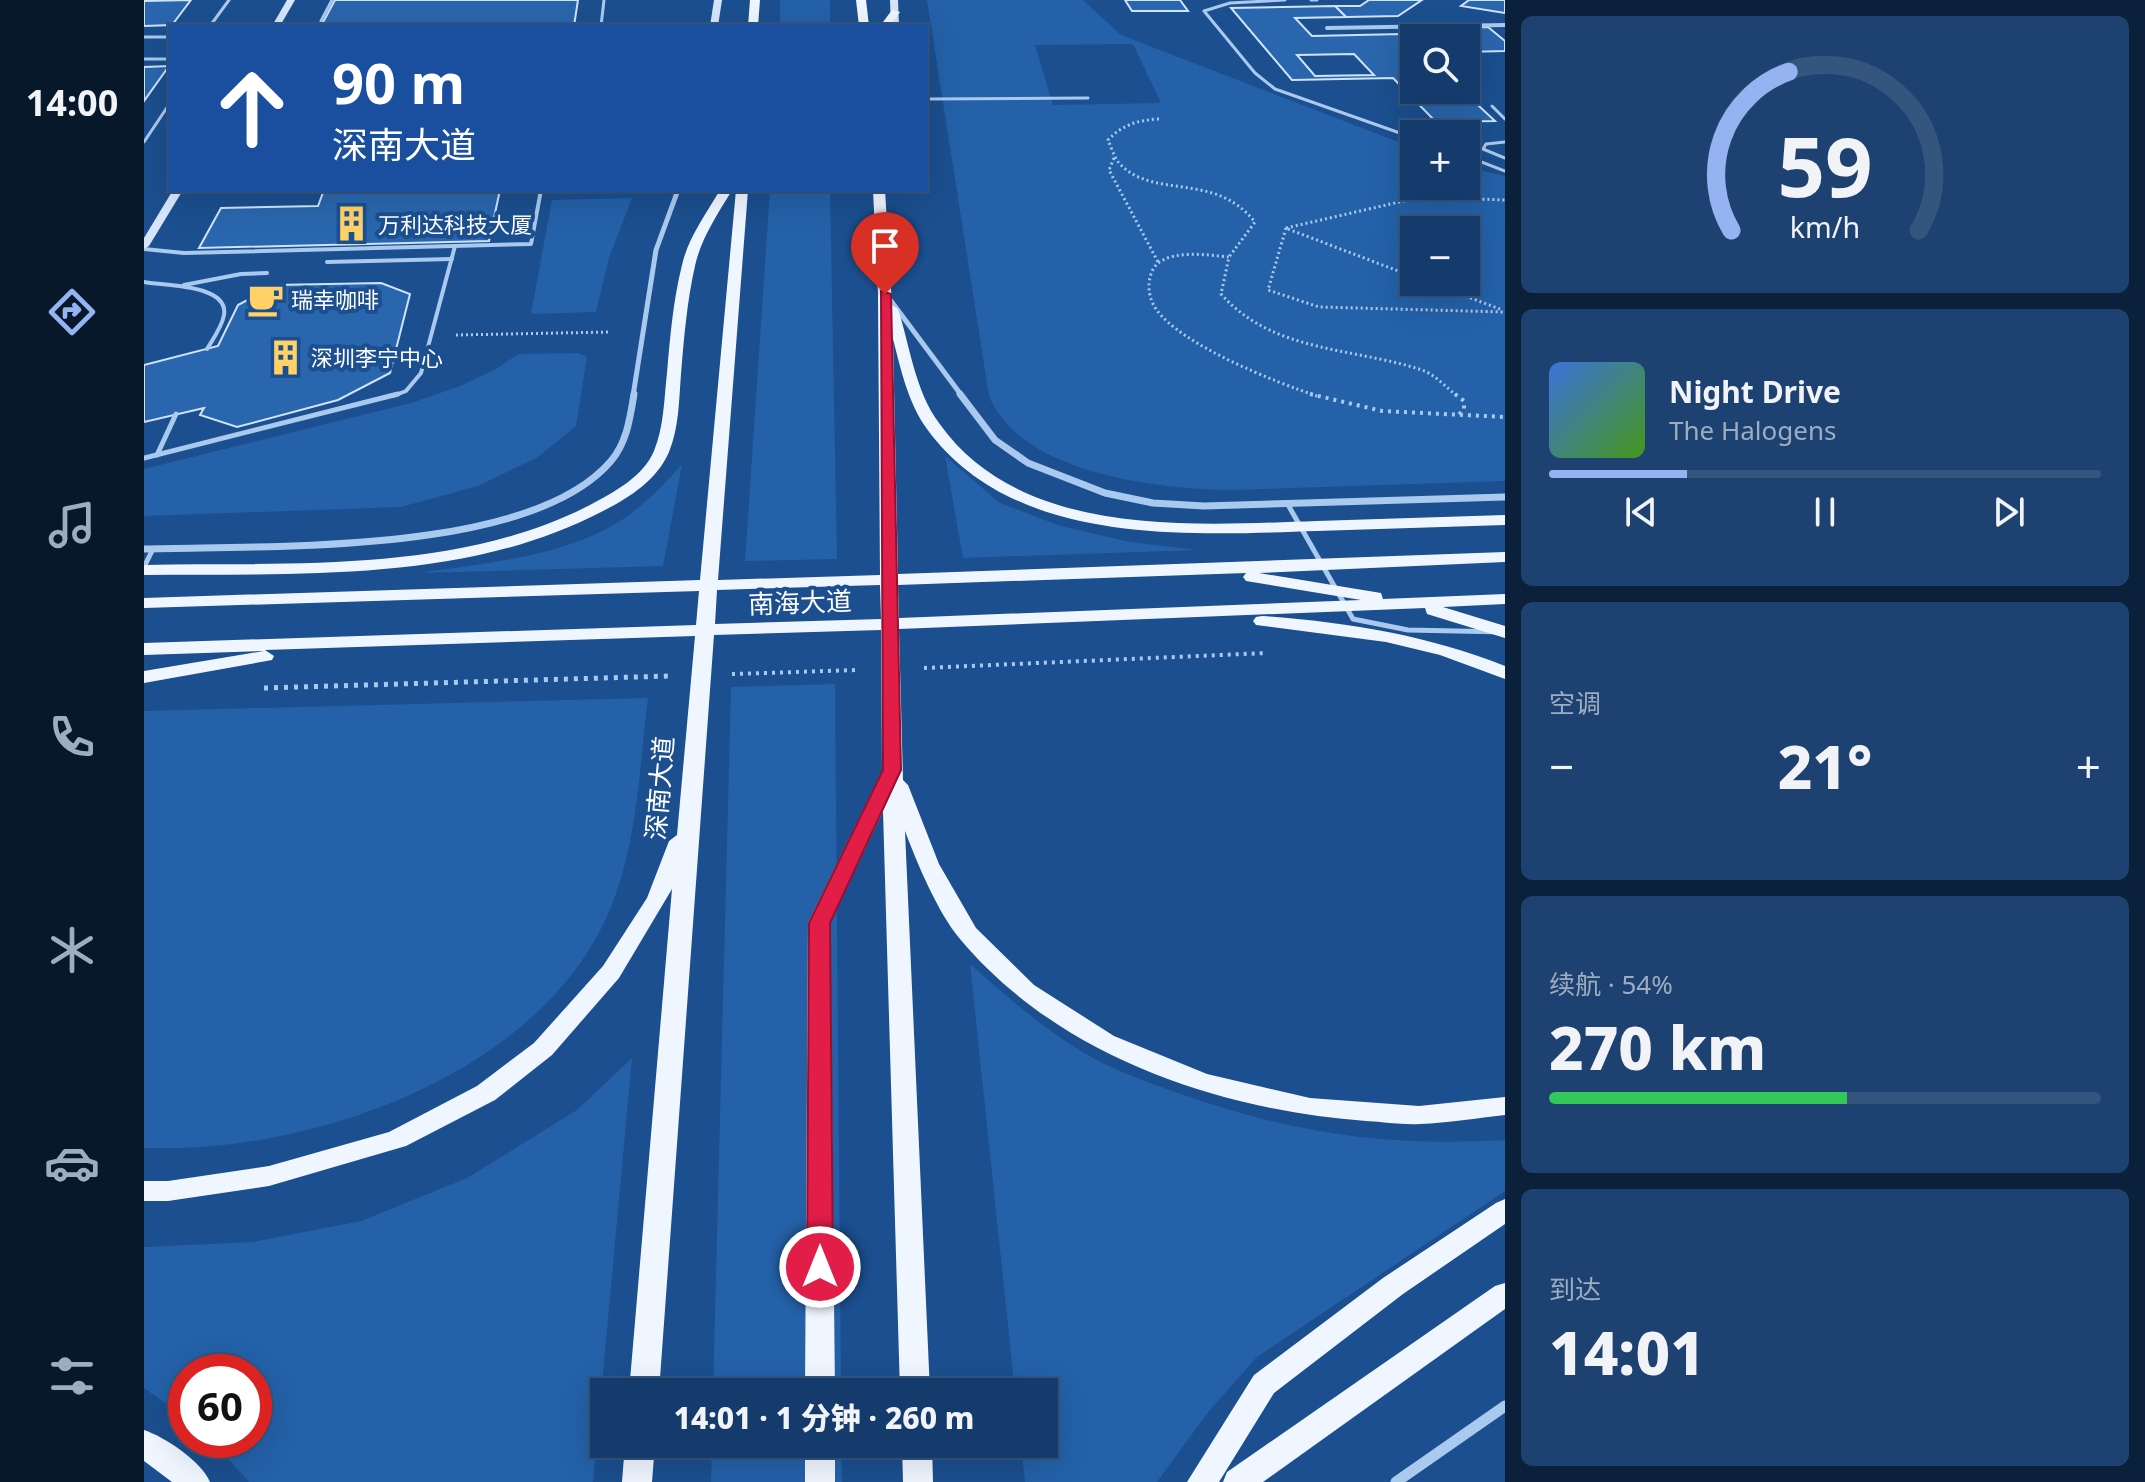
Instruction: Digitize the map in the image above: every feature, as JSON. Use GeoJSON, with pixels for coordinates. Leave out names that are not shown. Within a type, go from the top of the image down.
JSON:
{"type":"FeatureCollection","features":[{"type":"Feature","properties":{"kind":"main road"},"geometry":{"type":"LineString","coordinates":[[753,24],[755,0]]}},
{"type":"Feature","properties":{"kind":"main road"},"geometry":{"type":"LineString","coordinates":[[861,0],[864,24]]}},
{"type":"Feature","properties":{"kind":"main road"},"geometry":{"type":"LineString","coordinates":[[886,24],[895,12]]}},
{"type":"Feature","properties":{"kind":"main road"},"geometry":{"type":"LineString","coordinates":[[144,568],[346,564],[432,557],[491,547],[552,529],[597,510],[638,483],[660,456],[669,424],[689,263],[725,192]]}},
{"type":"Feature","properties":{"kind":"main road","name":"深南大道"},"geometry":{"type":"LineString","coordinates":[[645,1378],[742,192]]}},
{"type":"Feature","properties":{"kind":"main road"},"geometry":{"type":"LineString","coordinates":[[881,195],[892,770],[914,1378]]}},
{"type":"Feature","properties":{"kind":"main road"},"geometry":{"type":"LineString","coordinates":[[885,294],[916,392],[932,426],[978,471],[1005,488],[1037,502],[1076,515],[1119,523],[1236,528],[1505,520]]}},
{"type":"Feature","properties":{"kind":"main road","name":"南海大道"},"geometry":{"type":"LineString","coordinates":[[144,605],[1205,570],[1505,557]]}},
{"type":"Feature","properties":{"kind":"main road"},"geometry":{"type":"LineString","coordinates":[[1205,570],[1389,599],[1460,616],[1505,632]]}},
{"type":"Feature","properties":{"kind":"main road","name":"南海大道"},"geometry":{"type":"LineString","coordinates":[[144,649],[1150,615],[1505,599]]}},
{"type":"Feature","properties":{"kind":"main road"},"geometry":{"type":"LineString","coordinates":[[1150,615],[1285,623],[1360,632],[1425,645],[1505,673]]}},
{"type":"Feature","properties":{"kind":"main road"},"geometry":{"type":"LineString","coordinates":[[144,677],[262,657],[460,640]]}},
{"type":"Feature","properties":{"kind":"main road"},"geometry":{"type":"LineString","coordinates":[[892,770],[928,864],[967,933],[1026,991],[1105,1042],[1202,1082],[1310,1107],[1419,1115],[1505,1106]]}},
{"type":"Feature","properties":{"kind":"main road"},"geometry":{"type":"LineString","coordinates":[[820,1378],[819,923],[892,770]]}},
{"type":"Feature","properties":{"kind":"main road"},"geometry":{"type":"LineString","coordinates":[[144,1191],[168,1191],[269,1176],[397,1139],[486,1093],[543,1049],[611,972],[658,898],[689,819]]}},
{"type":"Feature","properties":{"kind":"main road"},"geometry":{"type":"LineString","coordinates":[[1202,1482],[1264,1384],[1393,1286],[1505,1210]]}},
{"type":"Feature","properties":{"kind":"main road"},"geometry":{"type":"LineString","coordinates":[[1238,1482],[1505,1294]]}},
{"type":"Feature","properties":{"kind":"main road"},"geometry":{"type":"LineString","coordinates":[[144,1443],[195,1482]]}},
{"type":"Feature","properties":{"kind":"main road"},"geometry":{"type":"LineString","coordinates":[[637,1482],[639,1458]]}},
{"type":"Feature","properties":{"kind":"main road"},"geometry":{"type":"LineString","coordinates":[[820,1458],[820,1482]]}},
{"type":"Feature","properties":{"kind":"main road"},"geometry":{"type":"LineString","coordinates":[[917,1458],[918,1482]]}},
{"type":"Feature","properties":{"kind":"street"},"geometry":{"type":"LineString","coordinates":[[277,24],[291,0]]}},
{"type":"Feature","properties":{"kind":"street"},"geometry":{"type":"LineString","coordinates":[[714,24],[718,0]]}},
{"type":"Feature","properties":{"kind":"street"},"geometry":{"type":"LineString","coordinates":[[894,0],[895,24]]}},
{"type":"Feature","properties":{"kind":"street"},"geometry":{"type":"LineString","coordinates":[[1327,28],[1505,25]]}},
{"type":"Feature","properties":{"kind":"street"},"geometry":{"type":"LineString","coordinates":[[144,248],[177,192]]}},
{"type":"Feature","properties":{"kind":"street"},"geometry":{"type":"LineString","coordinates":[[144,549],[370,541],[460,531],[517,518],[575,492],[611,461],[628,431],[656,250],[677,192]]}},
{"type":"Feature","properties":{"kind":"street"},"geometry":{"type":"LineString","coordinates":[[885,294],[995,440],[1028,463],[1105,493],[1153,503],[1204,506],[1505,497]]}},
{"type":"Feature","properties":{"kind":"street"},"geometry":{"type":"LineString","coordinates":[[1396,1482],[1505,1406]]}},
{"type":"Feature","properties":{"kind":"lane"},"geometry":{"type":"LineString","coordinates":[[211,24],[229,0]]}},
{"type":"Feature","properties":{"kind":"lane"},"geometry":{"type":"LineString","coordinates":[[321,21],[332,0]]}},
{"type":"Feature","properties":{"kind":"lane"},"geometry":{"type":"LineString","coordinates":[[601,24],[604,0]]}},
{"type":"Feature","properties":{"kind":"lane"},"geometry":{"type":"LineString","coordinates":[[1285,0],[1229,1],[1213,4],[1204,11],[1255,73],[1275,89],[1400,133]]}},
{"type":"Feature","properties":{"kind":"lane"},"geometry":{"type":"LineString","coordinates":[[1311,0],[1317,0]]}},
{"type":"Feature","properties":{"kind":"lane"},"geometry":{"type":"LineString","coordinates":[[144,37],[168,37]]}},
{"type":"Feature","properties":{"kind":"lane"},"geometry":{"type":"LineString","coordinates":[[144,59],[168,59]]}},
{"type":"Feature","properties":{"kind":"lane"},"geometry":{"type":"LineString","coordinates":[[928,99],[1088,98]]}},
{"type":"Feature","properties":{"kind":"lane"},"geometry":{"type":"LineString","coordinates":[[1492,106],[1505,119]]}},
{"type":"Feature","properties":{"kind":"lane"},"geometry":{"type":"LineString","coordinates":[[144,142],[167,112]]}},
{"type":"Feature","properties":{"kind":"lane"},"geometry":{"type":"LineString","coordinates":[[1505,142],[1483,147],[1492,155],[1505,158]]}},
{"type":"Feature","properties":{"kind":"lane"},"geometry":{"type":"LineString","coordinates":[[1480,159],[1492,155]]}},
{"type":"Feature","properties":{"kind":"lane"},"geometry":{"type":"LineString","coordinates":[[1480,162],[1505,171]]}},
{"type":"Feature","properties":{"kind":"lane"},"geometry":{"type":"LineString","coordinates":[[144,248],[184,253],[531,244],[541,192]]}},
{"type":"Feature","properties":{"kind":"lane"},"geometry":{"type":"LineString","coordinates":[[144,458],[394,397],[416,383],[432,336],[455,246]]}},
{"type":"Feature","properties":{"kind":"lane"},"geometry":{"type":"LineString","coordinates":[[327,262],[452,259]]}},
{"type":"Feature","properties":{"kind":"lane"},"geometry":{"type":"LineString","coordinates":[[168,286],[267,273]]}},
{"type":"Feature","properties":{"kind":"lane"},"geometry":{"type":"LineString","coordinates":[[144,282],[204,291],[220,297],[224,302],[224,315],[207,349]]}},
{"type":"Feature","properties":{"kind":"lane"},"geometry":{"type":"LineString","coordinates":[[157,455],[176,414]]}},
{"type":"Feature","properties":{"kind":"lane"},"geometry":{"type":"LineString","coordinates":[[1287,503],[1353,619],[1408,630],[1505,632]]}},
{"type":"Feature","properties":{"kind":"lane"},"geometry":{"type":"LineString","coordinates":[[144,568],[153,549]]}},
{"type":"Feature","properties":{"kind":"path"},"geometry":{"type":"LineString","coordinates":[[1159,119],[1130,124],[1115,132],[1108,140],[1114,158],[1132,173],[1154,182],[1218,192],[1250,212],[1255,222],[1229,257],[1221,294],[1234,311],[1306,345],[1425,371],[1464,401],[1464,410],[1457,416]]}},
{"type":"Feature","properties":{"kind":"path"},"geometry":{"type":"LineString","coordinates":[[1114,158],[1109,170],[1158,262]]}},
{"type":"Feature","properties":{"kind":"path"},"geometry":{"type":"LineString","coordinates":[[1286,228],[1421,197],[1505,200]]}},
{"type":"Feature","properties":{"kind":"path"},"geometry":{"type":"LineString","coordinates":[[1286,228],[1400,272]]}},
{"type":"Feature","properties":{"kind":"path"},"geometry":{"type":"LineString","coordinates":[[1286,228],[1268,290],[1319,307],[1505,311]]}},
{"type":"Feature","properties":{"kind":"path"},"geometry":{"type":"LineString","coordinates":[[1158,262],[1207,254],[1229,257]]}},
{"type":"Feature","properties":{"kind":"path"},"geometry":{"type":"LineString","coordinates":[[1158,262],[1149,284],[1158,312],[1221,355],[1313,395],[1348,404],[1386,411],[1505,417]]}},
{"type":"Feature","properties":{"kind":"path"},"geometry":{"type":"LineString","coordinates":[[1465,296],[1505,311]]}},
{"type":"Feature","properties":{"kind":"path"},"geometry":{"type":"LineString","coordinates":[[432,336],[611,332]]}},
{"type":"Feature","properties":{"kind":"path"},"geometry":{"type":"LineString","coordinates":[[919,668],[1274,652]]}},
{"type":"Feature","properties":{"kind":"path"},"geometry":{"type":"LineString","coordinates":[[730,674],[872,669]]}},
{"type":"Feature","properties":{"kind":"path"},"geometry":{"type":"LineString","coordinates":[[251,689],[683,675]]}},
{"type":"Feature","properties":{"kind":"shaded area"},"geometry":{"type":"Polygon","coordinates":[[[780,0],[830,0],[830,24],[780,24],[780,0]]]}},
{"type":"Feature","properties":{"kind":"shaded area"},"geometry":{"type":"Polygon","coordinates":[[[927,0],[1083,0],[1121,35],[1400,143],[1400,200],[1480,200],[1480,170],[1505,176],[1505,481],[1231,490],[1167,486],[1095,472],[1060,460],[1030,443],[1006,422],[989,396],[927,0]],[[1133,44],[1035,45],[1053,105],[1161,103],[1133,44]]]}},
{"type":"Feature","properties":{"kind":"shaded area"},"geometry":{"type":"Polygon","coordinates":[[[770,192],[830,192],[837,559],[745,561],[770,192]]]}},
{"type":"Feature","properties":{"kind":"shaded area"},"geometry":{"type":"Polygon","coordinates":[[[632,198],[609,258],[596,312],[531,314],[552,200],[632,198]]]}},
{"type":"Feature","properties":{"kind":"shaded area"},"geometry":{"type":"Polygon","coordinates":[[[578,353],[587,357],[576,426],[538,457],[478,486],[401,507],[144,516],[144,469],[411,403],[460,386],[498,368],[518,354],[578,353]]]}},
{"type":"Feature","properties":{"kind":"shaded area"},"geometry":{"type":"Polygon","coordinates":[[[945,456],[1000,503],[1061,526],[1130,542],[1197,550],[963,558],[945,456]]]}},
{"type":"Feature","properties":{"kind":"shaded area"},"geometry":{"type":"Polygon","coordinates":[[[682,465],[663,566],[419,573],[502,561],[585,539],[633,512],[682,465]]]}},
{"type":"Feature","properties":{"kind":"shaded area"},"geometry":{"type":"Polygon","coordinates":[[[835,684],[841,1378],[713,1378],[731,687],[835,684]]]}},
{"type":"Feature","properties":{"kind":"shaded area"},"geometry":{"type":"Polygon","coordinates":[[[648,698],[635,812],[615,897],[604,923],[569,978],[523,1025],[468,1064],[407,1096],[342,1121],[274,1137],[208,1146],[144,1148],[144,711],[648,698]]]}},
{"type":"Feature","properties":{"kind":"shaded area"},"geometry":{"type":"Polygon","coordinates":[[[970,964],[1037,1021],[1093,1058],[1181,1094],[1262,1119],[1341,1134],[1421,1141],[1505,1140],[1505,1191],[1257,1357],[1209,1411],[1157,1482],[1025,1482],[1022,1458],[1058,1458],[1058,1378],[1014,1378],[970,964]]]}},
{"type":"Feature","properties":{"kind":"shaded area"},"geometry":{"type":"Polygon","coordinates":[[[632,1058],[603,1378],[590,1378],[590,1458],[595,1458],[593,1482],[249,1482],[227,1458],[272,1458],[272,1354],[168,1354],[168,1405],[144,1388],[144,1247],[253,1242],[361,1221],[467,1178],[577,1110],[632,1058]]]}},
{"type":"Feature","properties":{"kind":"shaded area"},"geometry":{"type":"Polygon","coordinates":[[[712,1458],[841,1458],[842,1482],[711,1482],[712,1458]]]}},
{"type":"Feature","properties":{"kind":"building"},"geometry":{"type":"Polygon","coordinates":[[[191,0],[173,24],[144,26],[144,1],[191,0]]]}},
{"type":"Feature","properties":{"kind":"building"},"geometry":{"type":"Polygon","coordinates":[[[335,0],[578,0],[574,24],[322,24],[335,0]]]}},
{"type":"Feature","properties":{"kind":"building"},"geometry":{"type":"Polygon","coordinates":[[[1125,0],[1180,0],[1188,11],[1132,11],[1125,0]]]}},
{"type":"Feature","properties":{"kind":"building"},"geometry":{"type":"Polygon","coordinates":[[[1369,0],[1422,0],[1398,16],[1346,17],[1335,6],[1360,6],[1369,0]]]}},
{"type":"Feature","properties":{"kind":"building"},"geometry":{"type":"Polygon","coordinates":[[[1469,0],[1505,0],[1505,13],[1461,6],[1469,0]]]}},
{"type":"Feature","properties":{"kind":"building"},"geometry":{"type":"Polygon","coordinates":[[[1335,6],[1346,17],[1295,18],[1312,36],[1400,34],[1400,85],[1393,78],[1292,80],[1231,8],[1335,6]],[[1354,54],[1297,55],[1315,76],[1374,75],[1354,54]]]}},
{"type":"Feature","properties":{"kind":"building"},"geometry":{"type":"Polygon","coordinates":[[[1480,27],[1488,27],[1505,41],[1505,51],[1480,52],[1480,27]]]}},
{"type":"Feature","properties":{"kind":"building"},"geometry":{"type":"Polygon","coordinates":[[[168,66],[144,101],[144,67],[168,66]]]}},
{"type":"Feature","properties":{"kind":"building"},"geometry":{"type":"Polygon","coordinates":[[[1418,104],[1477,104],[1495,121],[1480,120],[1434,120],[1418,104]]]}},
{"type":"Feature","properties":{"kind":"building","name":"万利达科技大厦"},"geometry":{"type":"Polygon","coordinates":[[[323,192],[500,192],[489,241],[199,248],[221,208],[318,206],[323,192]]]}},
{"type":"Feature","properties":{"kind":"building","name":"深圳李宁中心"},"geometry":{"type":"Polygon","coordinates":[[[381,283],[410,294],[390,373],[338,400],[237,427],[200,415],[204,408],[144,422],[144,365],[218,346],[238,305],[275,285],[381,283]]]}},
{"type":"Feature","properties":{"kind":"place","name":"万利达科技大厦"},"geometry":{"type":"Point","coordinates":[352,224]}},
{"type":"Feature","properties":{"kind":"place","name":"瑞幸咖啡"},"geometry":{"type":"Point","coordinates":[265,299]}},
{"type":"Feature","properties":{"kind":"place","name":"深圳李宁中心"},"geometry":{"type":"Point","coordinates":[285,357]}},
{"type":"Feature","properties":{"kind":"route"},"geometry":{"type":"LineString","coordinates":[[820,1267],[819,923],[892,770],[885,294]]}}]}
